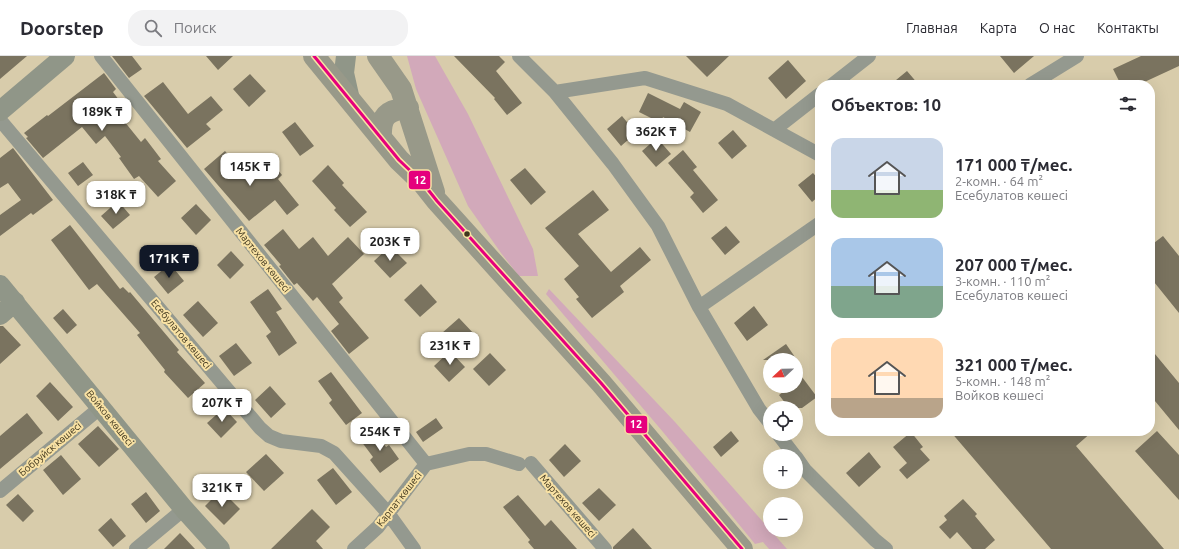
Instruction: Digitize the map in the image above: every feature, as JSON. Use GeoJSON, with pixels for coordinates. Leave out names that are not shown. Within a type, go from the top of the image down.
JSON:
{"type":"FeatureCollection","features":[{"type":"Feature","properties":{"kind":"main road"},"geometry":{"type":"LineString","coordinates":[[314,56],[399,160],[422,182],[437,201],[601,383],[742,549]]}},
{"type":"Feature","properties":{"kind":"main road"},"geometry":{"type":"LineString","coordinates":[[378,56],[401,89],[437,201]]}},
{"type":"Feature","properties":{"kind":"main road"},"geometry":{"type":"LineString","coordinates":[[381,138],[380,125],[383,117],[390,112],[408,108]]}},
{"type":"Feature","properties":{"kind":"street"},"geometry":{"type":"LineString","coordinates":[[0,110],[65,56]]}},
{"type":"Feature","properties":{"kind":"street","name":"Мартехов көшесі"},"geometry":{"type":"LineString","coordinates":[[101,56],[426,464]]}},
{"type":"Feature","properties":{"kind":"street"},"geometry":{"type":"LineString","coordinates":[[344,56],[344,73],[350,100]]}},
{"type":"Feature","properties":{"kind":"street"},"geometry":{"type":"LineString","coordinates":[[519,56],[555,92],[613,164],[658,226],[699,307],[763,414]]}},
{"type":"Feature","properties":{"kind":"street"},"geometry":{"type":"LineString","coordinates":[[838,80],[869,56]]}},
{"type":"Feature","properties":{"kind":"street"},"geometry":{"type":"LineString","coordinates":[[1038,80],[1077,56]]}},
{"type":"Feature","properties":{"kind":"street"},"geometry":{"type":"LineString","coordinates":[[555,92],[645,78],[727,104],[815,152]]}},
{"type":"Feature","properties":{"kind":"street"},"geometry":{"type":"LineString","coordinates":[[774,130],[815,98]]}},
{"type":"Feature","properties":{"kind":"street","name":"Есебулатов көшесі"},"geometry":{"type":"LineString","coordinates":[[0,120],[260,428],[269,436],[282,441],[321,446],[334,453],[388,513],[414,549]]}},
{"type":"Feature","properties":{"kind":"street"},"geometry":{"type":"LineString","coordinates":[[699,307],[815,226]]}},
{"type":"Feature","properties":{"kind":"street","name":"Войков көшесі"},"geometry":{"type":"LineString","coordinates":[[0,285],[184,509],[220,549]]}},
{"type":"Feature","properties":{"kind":"street"},"geometry":{"type":"LineString","coordinates":[[0,315],[15,302]]}},
{"type":"Feature","properties":{"kind":"street","name":"Бобруйск көшесі"},"geometry":{"type":"LineString","coordinates":[[0,491],[101,407]]}},
{"type":"Feature","properties":{"kind":"street"},"geometry":{"type":"LineString","coordinates":[[783,441],[790,449]]}},
{"type":"Feature","properties":{"kind":"street","name":"Карпат көшесі"},"geometry":{"type":"LineString","coordinates":[[354,549],[378,527],[426,464],[469,454],[486,454],[525,463]]}},
{"type":"Feature","properties":{"kind":"street","name":"Мартехов көшесі"},"geometry":{"type":"LineString","coordinates":[[525,463],[605,549]]}},
{"type":"Feature","properties":{"kind":"street"},"geometry":{"type":"LineString","coordinates":[[803,466],[875,540],[886,549]]}},
{"type":"Feature","properties":{"kind":"street"},"geometry":{"type":"LineString","coordinates":[[136,549],[184,509]]}},
{"type":"Feature","properties":{"kind":"shaded area"},"geometry":{"type":"Polygon","coordinates":[[[407,56],[435,56],[468,114],[533,249],[538,276],[519,276],[468,206],[416,89],[407,56]]]}},
{"type":"Feature","properties":{"kind":"shaded area"},"geometry":{"type":"Polygon","coordinates":[[[549,289],[675,422],[763,522],[763,537],[776,537],[787,549],[769,549],[763,542],[755,544],[663,432],[546,294],[549,289]]]}},
{"type":"Feature","properties":{"kind":"building"},"geometry":{"type":"Polygon","coordinates":[[[0,56],[27,56],[0,79],[0,56]]]}},
{"type":"Feature","properties":{"kind":"building"},"geometry":{"type":"Polygon","coordinates":[[[112,56],[132,56],[142,69],[129,78],[112,56]]]}},
{"type":"Feature","properties":{"kind":"building"},"geometry":{"type":"Polygon","coordinates":[[[206,56],[233,56],[218,70],[206,56]]]}},
{"type":"Feature","properties":{"kind":"building"},"geometry":{"type":"Polygon","coordinates":[[[454,56],[499,56],[505,62],[496,71],[522,103],[507,115],[494,99],[495,98],[454,56]]]}},
{"type":"Feature","properties":{"kind":"building"},"geometry":{"type":"Polygon","coordinates":[[[686,56],[729,56],[707,77],[686,56]]]}},
{"type":"Feature","properties":{"kind":"building"},"geometry":{"type":"Polygon","coordinates":[[[1000,56],[1034,56],[1014,73],[1000,56]]]}},
{"type":"Feature","properties":{"kind":"building"},"geometry":{"type":"Polygon","coordinates":[[[1141,56],[1179,56],[1179,66],[1149,80],[1118,80],[1113,69],[1141,56]]]}},
{"type":"Feature","properties":{"kind":"building"},"geometry":{"type":"Polygon","coordinates":[[[788,60],[806,81],[786,99],[768,78],[788,60]]]}},
{"type":"Feature","properties":{"kind":"building"},"geometry":{"type":"Polygon","coordinates":[[[907,71],[915,80],[896,80],[907,71]]]}},
{"type":"Feature","properties":{"kind":"building"},"geometry":{"type":"Polygon","coordinates":[[[104,73],[116,89],[113,92],[131,116],[124,121],[141,142],[145,138],[161,159],[158,161],[176,181],[158,197],[139,176],[134,179],[119,158],[121,157],[105,136],[96,144],[82,127],[43,158],[26,138],[28,137],[24,133],[104,73]]]}},
{"type":"Feature","properties":{"kind":"building"},"geometry":{"type":"Polygon","coordinates":[[[250,74],[266,91],[249,107],[233,89],[250,74]]]}},
{"type":"Feature","properties":{"kind":"building"},"geometry":{"type":"Polygon","coordinates":[[[163,82],[188,114],[211,96],[223,110],[206,124],[211,129],[187,148],[144,96],[163,82]]]}},
{"type":"Feature","properties":{"kind":"building"},"geometry":{"type":"Polygon","coordinates":[[[648,93],[680,109],[684,102],[701,112],[690,132],[663,117],[661,123],[639,112],[648,93]]]}},
{"type":"Feature","properties":{"kind":"building"},"geometry":{"type":"Polygon","coordinates":[[[622,116],[636,133],[621,146],[607,129],[622,116]]]}},
{"type":"Feature","properties":{"kind":"building"},"geometry":{"type":"Polygon","coordinates":[[[295,122],[314,146],[300,156],[282,132],[295,122]]]}},
{"type":"Feature","properties":{"kind":"building"},"geometry":{"type":"Polygon","coordinates":[[[733,130],[747,146],[732,159],[718,143],[733,130]]]}},
{"type":"Feature","properties":{"kind":"building"},"geometry":{"type":"Polygon","coordinates":[[[657,138],[671,154],[656,167],[642,151],[657,138]]]}},
{"type":"Feature","properties":{"kind":"building"},"geometry":{"type":"Polygon","coordinates":[[[13,148],[53,200],[33,215],[31,213],[0,236],[0,215],[21,200],[8,183],[0,188],[0,158],[13,148]]]}},
{"type":"Feature","properties":{"kind":"building"},"geometry":{"type":"Polygon","coordinates":[[[683,150],[697,167],[693,170],[718,200],[703,213],[690,197],[694,193],[668,163],[683,150]]]}},
{"type":"Feature","properties":{"kind":"building"},"geometry":{"type":"Polygon","coordinates":[[[225,151],[251,182],[273,164],[282,175],[278,179],[299,205],[287,215],[275,200],[249,221],[204,169],[225,151]]]}},
{"type":"Feature","properties":{"kind":"building"},"geometry":{"type":"Polygon","coordinates":[[[83,162],[93,175],[78,186],[68,173],[83,162]]]}},
{"type":"Feature","properties":{"kind":"building"},"geometry":{"type":"Polygon","coordinates":[[[328,165],[344,183],[342,185],[367,212],[350,227],[334,210],[336,208],[312,181],[328,165]]]}},
{"type":"Feature","properties":{"kind":"building"},"geometry":{"type":"Polygon","coordinates":[[[525,168],[546,192],[531,205],[510,180],[525,168]]]}},
{"type":"Feature","properties":{"kind":"building"},"geometry":{"type":"Polygon","coordinates":[[[813,173],[815,175],[815,199],[812,202],[798,185],[813,173]]]}},
{"type":"Feature","properties":{"kind":"building"},"geometry":{"type":"Polygon","coordinates":[[[593,190],[609,210],[578,234],[611,272],[640,247],[651,260],[620,286],[624,292],[592,318],[576,299],[579,297],[564,279],[579,266],[545,228],[593,190]]]}},
{"type":"Feature","properties":{"kind":"building"},"geometry":{"type":"Polygon","coordinates":[[[118,201],[130,215],[113,229],[101,216],[118,201]]]}},
{"type":"Feature","properties":{"kind":"building"},"geometry":{"type":"Polygon","coordinates":[[[196,204],[211,220],[196,235],[181,218],[196,204]]]}},
{"type":"Feature","properties":{"kind":"building"},"geometry":{"type":"Polygon","coordinates":[[[70,225],[120,289],[123,287],[129,293],[130,292],[179,350],[177,352],[205,383],[188,398],[164,372],[165,370],[137,335],[140,333],[97,284],[89,290],[51,240],[70,225]]]}},
{"type":"Feature","properties":{"kind":"building"},"geometry":{"type":"Polygon","coordinates":[[[726,226],[740,242],[725,255],[711,238],[726,226]]]}},
{"type":"Feature","properties":{"kind":"building"},"geometry":{"type":"Polygon","coordinates":[[[283,229],[299,249],[313,237],[328,256],[348,237],[364,254],[332,284],[343,298],[339,302],[369,338],[349,354],[331,331],[339,324],[317,297],[313,301],[297,283],[294,285],[279,266],[281,265],[264,245],[283,229]]]}},
{"type":"Feature","properties":{"kind":"building"},"geometry":{"type":"Polygon","coordinates":[[[1163,236],[1179,256],[1179,313],[1155,283],[1155,242],[1163,236]]]}},
{"type":"Feature","properties":{"kind":"building"},"geometry":{"type":"Polygon","coordinates":[[[390,246],[407,263],[390,278],[374,261],[390,246]]]}},
{"type":"Feature","properties":{"kind":"building"},"geometry":{"type":"Polygon","coordinates":[[[231,251],[244,265],[230,279],[217,265],[231,251]]]}},
{"type":"Feature","properties":{"kind":"building"},"geometry":{"type":"Polygon","coordinates":[[[170,264],[184,281],[168,294],[154,277],[170,264]]]}},
{"type":"Feature","properties":{"kind":"building"},"geometry":{"type":"Polygon","coordinates":[[[421,284],[437,302],[420,317],[404,300],[421,284]]]}},
{"type":"Feature","properties":{"kind":"building"},"geometry":{"type":"Polygon","coordinates":[[[268,289],[282,309],[276,312],[297,343],[279,356],[266,336],[271,332],[250,302],[268,289]]]}},
{"type":"Feature","properties":{"kind":"building"},"geometry":{"type":"Polygon","coordinates":[[[198,301],[218,323],[203,337],[183,315],[198,301]]]}},
{"type":"Feature","properties":{"kind":"building"},"geometry":{"type":"Polygon","coordinates":[[[754,306],[768,325],[747,341],[734,323],[754,306]]]}},
{"type":"Feature","properties":{"kind":"building"},"geometry":{"type":"Polygon","coordinates":[[[63,309],[77,325],[67,334],[53,318],[63,309]]]}},
{"type":"Feature","properties":{"kind":"building"},"geometry":{"type":"Polygon","coordinates":[[[459,318],[475,335],[458,350],[442,333],[459,318]]]}},
{"type":"Feature","properties":{"kind":"building"},"geometry":{"type":"Polygon","coordinates":[[[0,326],[3,326],[21,345],[0,364],[0,326]]]}},
{"type":"Feature","properties":{"kind":"building"},"geometry":{"type":"Polygon","coordinates":[[[236,343],[252,363],[234,376],[219,356],[236,343]]]}},
{"type":"Feature","properties":{"kind":"building"},"geometry":{"type":"Polygon","coordinates":[[[786,344],[792,353],[773,353],[786,344]]]}},
{"type":"Feature","properties":{"kind":"building"},"geometry":{"type":"Polygon","coordinates":[[[450,351],[465,367],[449,382],[434,366],[450,351]]]}},
{"type":"Feature","properties":{"kind":"building"},"geometry":{"type":"Polygon","coordinates":[[[490,353],[506,370],[489,386],[473,369],[490,353]]]}},
{"type":"Feature","properties":{"kind":"building"},"geometry":{"type":"Polygon","coordinates":[[[1155,354],[1179,383],[1179,430],[1155,401],[1155,354]]]}},
{"type":"Feature","properties":{"kind":"building"},"geometry":{"type":"Polygon","coordinates":[[[331,372],[362,413],[346,425],[329,403],[332,400],[318,381],[331,372]]]}},
{"type":"Feature","properties":{"kind":"building"},"geometry":{"type":"Polygon","coordinates":[[[803,378],[815,394],[815,398],[803,407],[803,401],[784,401],[779,395],[782,393],[803,393],[803,378]]]}},
{"type":"Feature","properties":{"kind":"building"},"geometry":{"type":"Polygon","coordinates":[[[50,382],[73,407],[58,421],[36,396],[50,382]]]}},
{"type":"Feature","properties":{"kind":"building"},"geometry":{"type":"Polygon","coordinates":[[[270,386],[286,404],[271,418],[255,400],[270,386]]]}},
{"type":"Feature","properties":{"kind":"building"},"geometry":{"type":"Polygon","coordinates":[[[224,408],[237,422],[221,438],[207,423],[224,408]]]}},
{"type":"Feature","properties":{"kind":"building"},"geometry":{"type":"Polygon","coordinates":[[[27,413],[43,433],[0,469],[0,436],[27,413]]]}},
{"type":"Feature","properties":{"kind":"building"},"geometry":{"type":"Polygon","coordinates":[[[436,418],[443,428],[423,442],[416,432],[436,418]]]}},
{"type":"Feature","properties":{"kind":"building"},"geometry":{"type":"Polygon","coordinates":[[[98,426],[119,449],[99,467],[78,444],[98,426]]]}},
{"type":"Feature","properties":{"kind":"building"},"geometry":{"type":"Polygon","coordinates":[[[374,431],[386,447],[389,445],[399,459],[380,473],[370,460],[373,457],[361,441],[374,431]]]}},
{"type":"Feature","properties":{"kind":"building"},"geometry":{"type":"Polygon","coordinates":[[[731,431],[739,441],[721,457],[713,447],[731,431]]]}},
{"type":"Feature","properties":{"kind":"building"},"geometry":{"type":"Polygon","coordinates":[[[1157,431],[1179,455],[1179,500],[1135,451],[1152,436],[1155,436],[1157,431]]]}},
{"type":"Feature","properties":{"kind":"building"},"geometry":{"type":"Polygon","coordinates":[[[906,436],[914,436],[923,447],[920,449],[930,460],[907,479],[899,470],[907,463],[893,447],[906,436]]]}},
{"type":"Feature","properties":{"kind":"building"},"geometry":{"type":"Polygon","coordinates":[[[954,436],[1087,436],[1076,446],[1164,549],[1051,549],[954,436]]]}},
{"type":"Feature","properties":{"kind":"building"},"geometry":{"type":"Polygon","coordinates":[[[565,444],[581,461],[564,477],[549,460],[565,444]]]}},
{"type":"Feature","properties":{"kind":"building"},"geometry":{"type":"Polygon","coordinates":[[[869,452],[881,467],[859,487],[846,473],[869,452]]]}},
{"type":"Feature","properties":{"kind":"building"},"geometry":{"type":"Polygon","coordinates":[[[266,454],[284,473],[264,491],[246,472],[266,454]]]}},
{"type":"Feature","properties":{"kind":"building"},"geometry":{"type":"Polygon","coordinates":[[[61,455],[81,479],[63,495],[43,470],[61,455]]]}},
{"type":"Feature","properties":{"kind":"building"},"geometry":{"type":"Polygon","coordinates":[[[333,468],[352,492],[336,505],[317,480],[333,468]]]}},
{"type":"Feature","properties":{"kind":"building"},"geometry":{"type":"Polygon","coordinates":[[[599,488],[616,505],[599,521],[582,503],[599,488]]]}},
{"type":"Feature","properties":{"kind":"building"},"geometry":{"type":"Polygon","coordinates":[[[221,490],[240,509],[224,525],[205,506],[221,490]]]}},
{"type":"Feature","properties":{"kind":"building"},"geometry":{"type":"Polygon","coordinates":[[[146,492],[160,511],[146,523],[131,504],[146,492]]]}},
{"type":"Feature","properties":{"kind":"building"},"geometry":{"type":"Polygon","coordinates":[[[18,494],[34,511],[23,522],[6,505],[18,494]]]}},
{"type":"Feature","properties":{"kind":"building"},"geometry":{"type":"Polygon","coordinates":[[[518,495],[545,526],[551,520],[577,549],[534,549],[528,542],[530,540],[503,507],[518,495]]]}},
{"type":"Feature","properties":{"kind":"building"},"geometry":{"type":"Polygon","coordinates":[[[963,499],[977,514],[975,516],[995,540],[985,549],[972,549],[957,532],[950,539],[939,527],[947,520],[944,516],[963,499]]]}},
{"type":"Feature","properties":{"kind":"building"},"geometry":{"type":"Polygon","coordinates":[[[312,509],[330,527],[316,541],[323,549],[271,549],[312,509]]]}},
{"type":"Feature","properties":{"kind":"building"},"geometry":{"type":"Polygon","coordinates":[[[111,518],[126,536],[113,547],[98,530],[111,518]]]}},
{"type":"Feature","properties":{"kind":"building"},"geometry":{"type":"Polygon","coordinates":[[[633,528],[652,549],[613,549],[613,547],[633,528]]]}},
{"type":"Feature","properties":{"kind":"building"},"geometry":{"type":"Polygon","coordinates":[[[180,533],[195,549],[164,549],[180,533]]]}},
{"type":"Feature","properties":{"kind":"transit line","name":"12"},"geometry":{"type":"LineString","coordinates":[[314,56],[399,160],[422,182],[437,201],[601,383],[742,549]]}}]}
